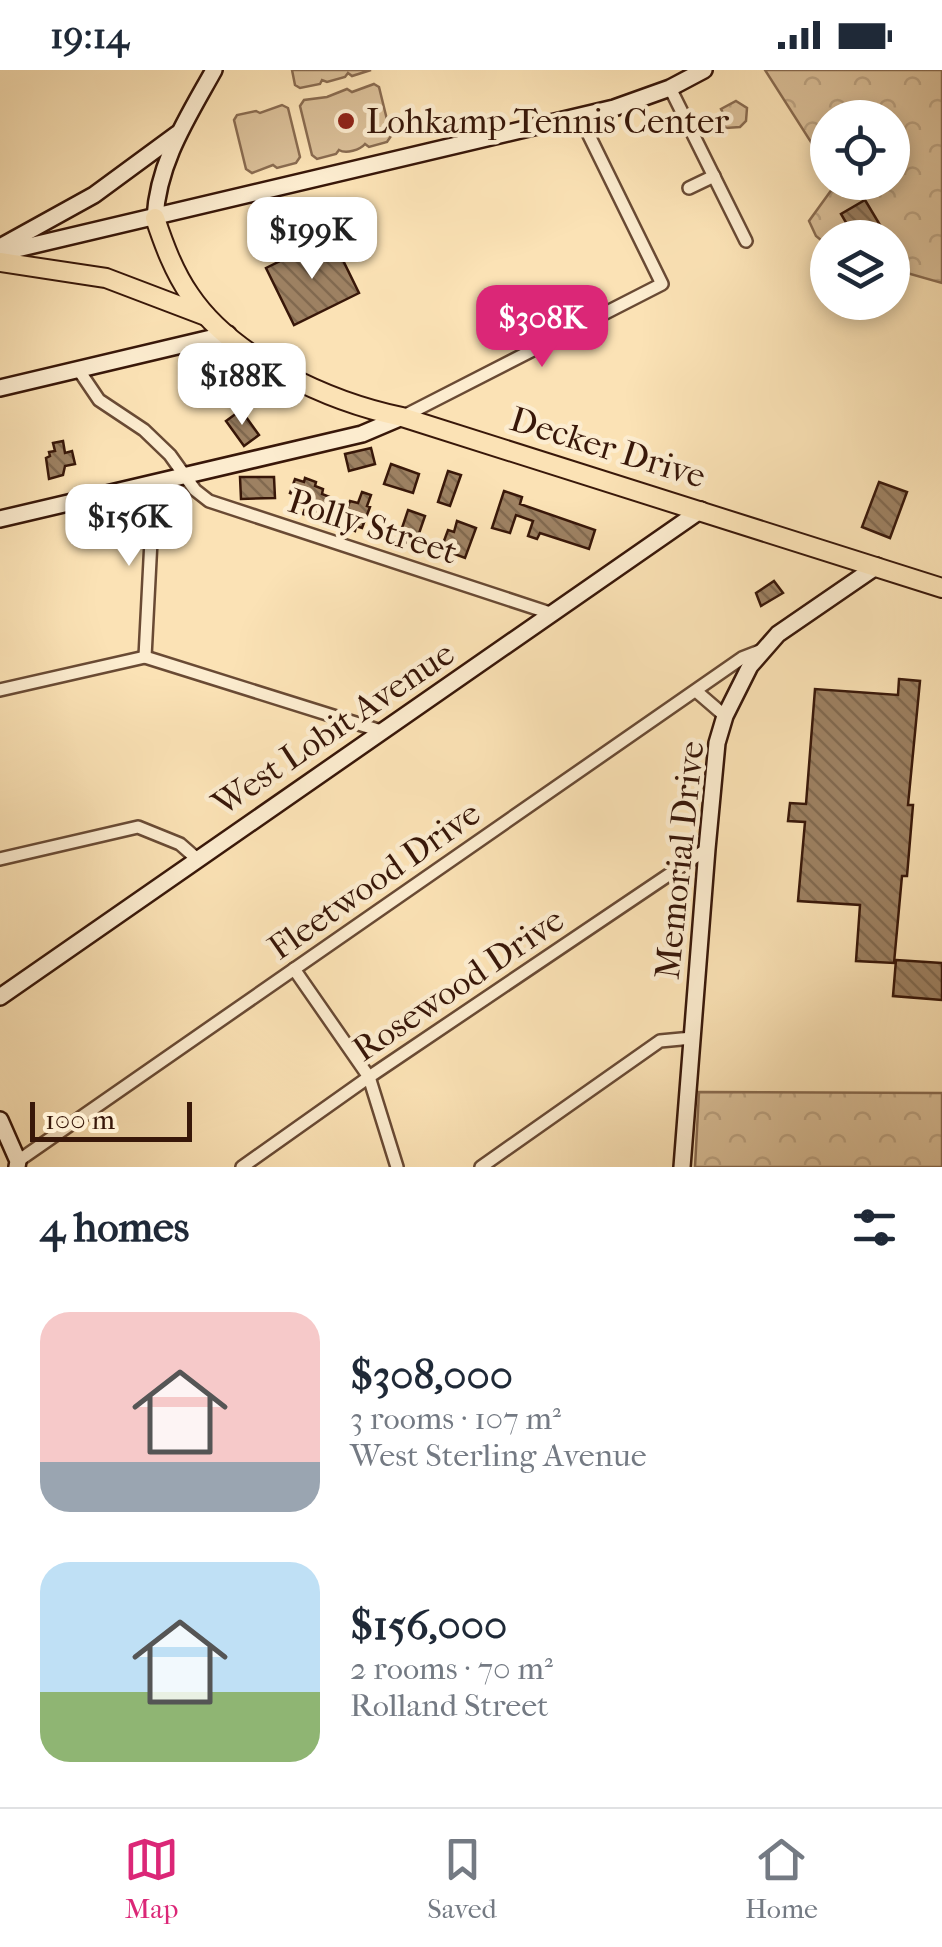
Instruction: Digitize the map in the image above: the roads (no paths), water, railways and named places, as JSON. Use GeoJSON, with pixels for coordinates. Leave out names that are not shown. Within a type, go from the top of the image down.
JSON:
{"type":"FeatureCollection","features":[{"type":"Feature","properties":{"kind":"main road","name":"Decker Drive"},"geometry":{"type":"LineString","coordinates":[[156,218],[164,246],[190,295],[207,316],[288,377],[362,409],[402,417],[942,588]]}},
{"type":"Feature","properties":{"kind":"main road"},"geometry":{"type":"LineString","coordinates":[[0,262],[106,278],[207,316]]}},
{"type":"Feature","properties":{"kind":"street"},"geometry":{"type":"LineString","coordinates":[[0,250],[156,218],[614,108],[670,88],[704,70]]}},
{"type":"Feature","properties":{"kind":"street"},"geometry":{"type":"LineString","coordinates":[[156,218],[156,198],[177,134],[209,72]]}},
{"type":"Feature","properties":{"kind":"street"},"geometry":{"type":"LineString","coordinates":[[670,88],[746,241]]}},
{"type":"Feature","properties":{"kind":"street"},"geometry":{"type":"LineString","coordinates":[[0,520],[362,434],[662,284],[579,116]]}},
{"type":"Feature","properties":{"kind":"street"},"geometry":{"type":"LineString","coordinates":[[0,250],[94,195],[177,134]]}},
{"type":"Feature","properties":{"kind":"street"},"geometry":{"type":"LineString","coordinates":[[689,188],[714,176]]}},
{"type":"Feature","properties":{"kind":"street"},"geometry":{"type":"LineString","coordinates":[[0,388],[228,334]]}},
{"type":"Feature","properties":{"kind":"street","name":"Polly Street"},"geometry":{"type":"LineString","coordinates":[[78,369],[99,400],[144,430],[186,475],[194,490],[209,501],[553,614]]}},
{"type":"Feature","properties":{"kind":"street"},"geometry":{"type":"LineString","coordinates":[[145,657],[154,482]]}},
{"type":"Feature","properties":{"kind":"street","name":"West Lobit Avenue"},"geometry":{"type":"LineString","coordinates":[[0,998],[196,858],[702,510]]}},
{"type":"Feature","properties":{"kind":"street","name":"Memorial Drive"},"geometry":{"type":"LineString","coordinates":[[682,1167],[717,743],[725,716],[744,675],[764,649],[804,615],[876,566]]}},
{"type":"Feature","properties":{"kind":"street","name":"Fleetwood Drive"},"geometry":{"type":"LineString","coordinates":[[17,1164],[742,658],[764,649]]}},
{"type":"Feature","properties":{"kind":"street"},"geometry":{"type":"LineString","coordinates":[[0,690],[145,657],[381,731]]}},
{"type":"Feature","properties":{"kind":"street"},"geometry":{"type":"LineString","coordinates":[[696,691],[725,716]]}},
{"type":"Feature","properties":{"kind":"street"},"geometry":{"type":"LineString","coordinates":[[0,858],[138,827],[180,844],[196,858]]}},
{"type":"Feature","properties":{"kind":"street","name":"Rosewood Drive"},"geometry":{"type":"LineString","coordinates":[[242,1167],[707,848]]}},
{"type":"Feature","properties":{"kind":"street"},"geometry":{"type":"LineString","coordinates":[[294,969],[369,1077],[397,1167]]}},
{"type":"Feature","properties":{"kind":"street"},"geometry":{"type":"LineString","coordinates":[[481,1167],[660,1041],[692,1038]]}},
{"type":"Feature","properties":{"kind":"street"},"geometry":{"type":"LineString","coordinates":[[0,1120],[17,1164]]}},
{"type":"Feature","properties":{"kind":"place","name":"Lohkamp Tennis Center"},"geometry":{"type":"Point","coordinates":[346,121]}}]}
